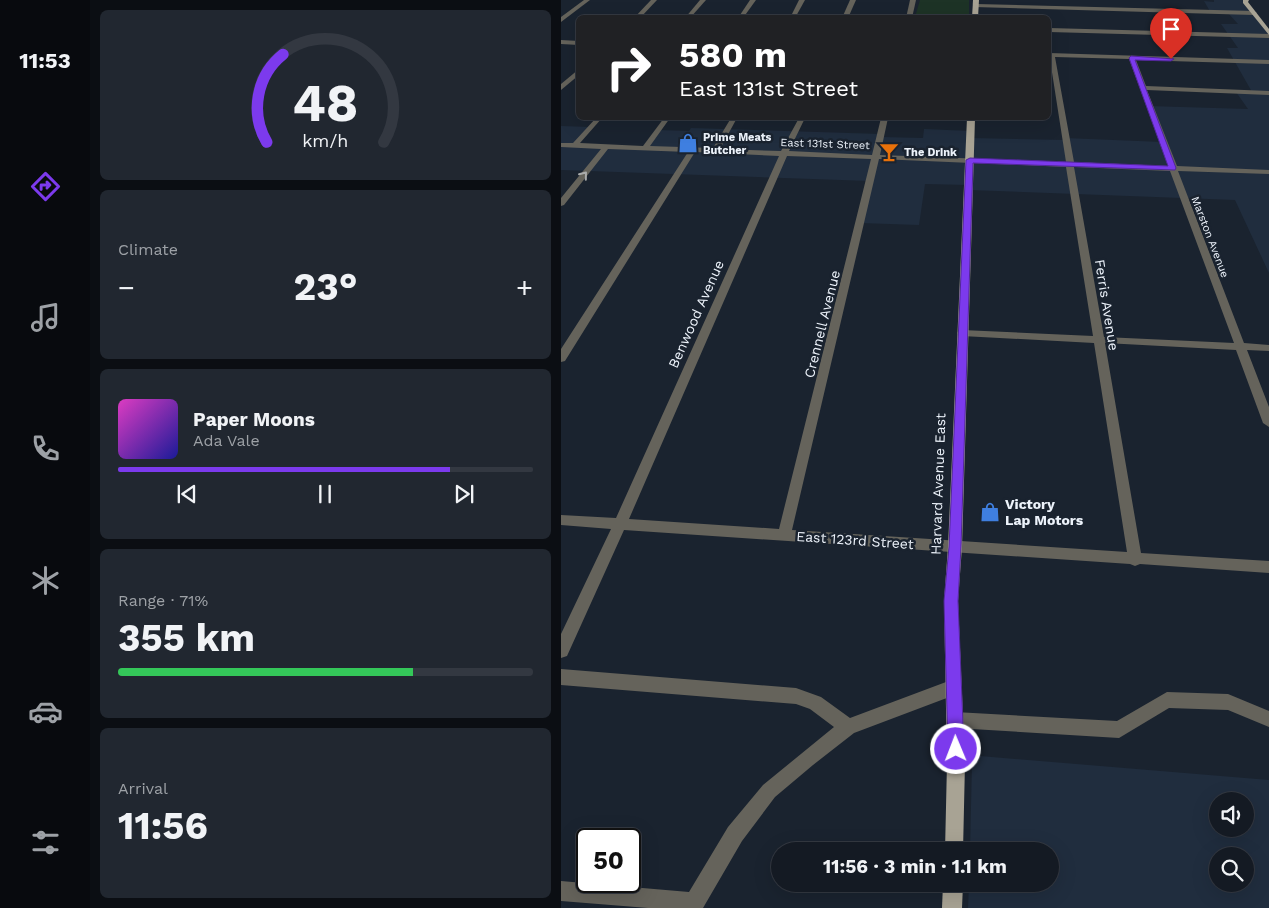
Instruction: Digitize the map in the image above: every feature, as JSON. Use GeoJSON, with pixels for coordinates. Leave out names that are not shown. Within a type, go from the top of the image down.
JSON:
{"type":"FeatureCollection","features":[{"type":"Feature","properties":{"kind":"main road"},"geometry":{"type":"LineString","coordinates":[[1246,0],[1245,2],[1269,35]]}},
{"type":"Feature","properties":{"kind":"main road","name":"Harvard Avenue East"},"geometry":{"type":"LineString","coordinates":[[954,842],[956,763],[951,601],[955,547],[971,120]]}},
{"type":"Feature","properties":{"kind":"main road"},"geometry":{"type":"LineString","coordinates":[[952,908],[953,892]]}},
{"type":"Feature","properties":{"kind":"street"},"geometry":{"type":"LineString","coordinates":[[561,20],[587,0]]}},
{"type":"Feature","properties":{"kind":"street"},"geometry":{"type":"LineString","coordinates":[[639,15],[654,0]]}},
{"type":"Feature","properties":{"kind":"street"},"geometry":{"type":"LineString","coordinates":[[690,15],[703,0]]}},
{"type":"Feature","properties":{"kind":"street"},"geometry":{"type":"LineString","coordinates":[[742,15],[753,0]]}},
{"type":"Feature","properties":{"kind":"street"},"geometry":{"type":"LineString","coordinates":[[794,15],[802,0]]}},
{"type":"Feature","properties":{"kind":"street"},"geometry":{"type":"LineString","coordinates":[[846,15],[853,0]]}},
{"type":"Feature","properties":{"kind":"street"},"geometry":{"type":"LineString","coordinates":[[910,15],[913,0]]}},
{"type":"Feature","properties":{"kind":"street"},"geometry":{"type":"LineString","coordinates":[[976,3],[1254,13]]}},
{"type":"Feature","properties":{"kind":"street"},"geometry":{"type":"LineString","coordinates":[[1051,30],[1269,35]]}},
{"type":"Feature","properties":{"kind":"street"},"geometry":{"type":"LineString","coordinates":[[561,42],[576,43]]}},
{"type":"Feature","properties":{"kind":"street"},"geometry":{"type":"LineString","coordinates":[[1051,55],[1269,62]]}},
{"type":"Feature","properties":{"kind":"street","name":"Marston Avenue"},"geometry":{"type":"LineString","coordinates":[[1131,58],[1269,424]]}},
{"type":"Feature","properties":{"kind":"street","name":"Ferris Avenue"},"geometry":{"type":"LineString","coordinates":[[1051,61],[1135,560]]}},
{"type":"Feature","properties":{"kind":"street"},"geometry":{"type":"LineString","coordinates":[[561,88],[576,74]]}},
{"type":"Feature","properties":{"kind":"street"},"geometry":{"type":"LineString","coordinates":[[1141,88],[1269,93]]}},
{"type":"Feature","properties":{"kind":"street"},"geometry":{"type":"LineString","coordinates":[[575,145],[597,120]]}},
{"type":"Feature","properties":{"kind":"street"},"geometry":{"type":"LineString","coordinates":[[645,148],[666,120]]}},
{"type":"Feature","properties":{"kind":"street"},"geometry":{"type":"LineString","coordinates":[[715,151],[733,120]]}},
{"type":"Feature","properties":{"kind":"street","name":"Benwood Avenue"},"geometry":{"type":"LineString","coordinates":[[561,650],[620,524],[800,120]]}},
{"type":"Feature","properties":{"kind":"street","name":"Crennell Avenue"},"geometry":{"type":"LineString","coordinates":[[785,536],[885,120]]}},
{"type":"Feature","properties":{"kind":"street","name":"East 131st Street"},"geometry":{"type":"LineString","coordinates":[[561,144],[1269,172]]}},
{"type":"Feature","properties":{"kind":"street"},"geometry":{"type":"LineString","coordinates":[[561,203],[607,146]]}},
{"type":"Feature","properties":{"kind":"street"},"geometry":{"type":"LineString","coordinates":[[561,358],[693,150]]}},
{"type":"Feature","properties":{"kind":"street"},"geometry":{"type":"LineString","coordinates":[[963,333],[1269,348]]}},
{"type":"Feature","properties":{"kind":"street","name":"East 123rd Street"},"geometry":{"type":"LineString","coordinates":[[561,520],[1135,560],[1269,567]]}},
{"type":"Feature","properties":{"kind":"street"},"geometry":{"type":"LineString","coordinates":[[561,677],[796,696],[815,703],[848,727]]}},
{"type":"Feature","properties":{"kind":"street"},"geometry":{"type":"LineString","coordinates":[[561,891],[693,905],[735,834],[769,791],[848,727],[954,687]]}},
{"type":"Feature","properties":{"kind":"street"},"geometry":{"type":"LineString","coordinates":[[955,720],[1119,730],[1167,700],[1228,702],[1269,718]]}},
{"type":"Feature","properties":{"kind":"shaded area"},"geometry":{"type":"Polygon","coordinates":[[[1214,0],[1246,0],[1269,33],[1269,273],[1235,200],[969,190],[969,185],[925,184],[919,225],[860,223],[870,181],[561,170],[561,126],[591,127],[576,145],[645,148],[658,130],[689,131],[691,128],[881,134],[881,137],[923,138],[924,129],[971,131],[971,138],[1065,140],[1065,138],[1162,142],[1148,106],[1248,109],[1236,92],[1252,92],[1227,48],[1238,48],[1221,24],[1238,24],[1228,13],[1211,13],[1204,1],[1214,2],[1214,0]]]}},
{"type":"Feature","properties":{"kind":"shaded area"},"geometry":{"type":"Polygon","coordinates":[[[980,756],[1269,780],[1269,908],[968,908],[969,892],[1059,892],[1059,842],[970,842],[972,762],[980,756]]]}},
{"type":"Feature","properties":{"kind":"green space"},"geometry":{"type":"Polygon","coordinates":[[[920,0],[969,0],[969,15],[916,15],[920,0]]]}},
{"type":"Feature","properties":{"kind":"place","name":"Prime Meats Butcher"},"geometry":{"type":"Point","coordinates":[688,143]}},
{"type":"Feature","properties":{"kind":"place","name":"The Drink"},"geometry":{"type":"Point","coordinates":[889,152]}},
{"type":"Feature","properties":{"kind":"place","name":"Victory Lap Motors"},"geometry":{"type":"Point","coordinates":[990,512]}},
{"type":"Feature","properties":{"kind":"route"},"geometry":{"type":"LineString","coordinates":[[956,749],[951,601],[955,547],[970,160],[1172,168],[1131,58],[1171,59]]}}]}
